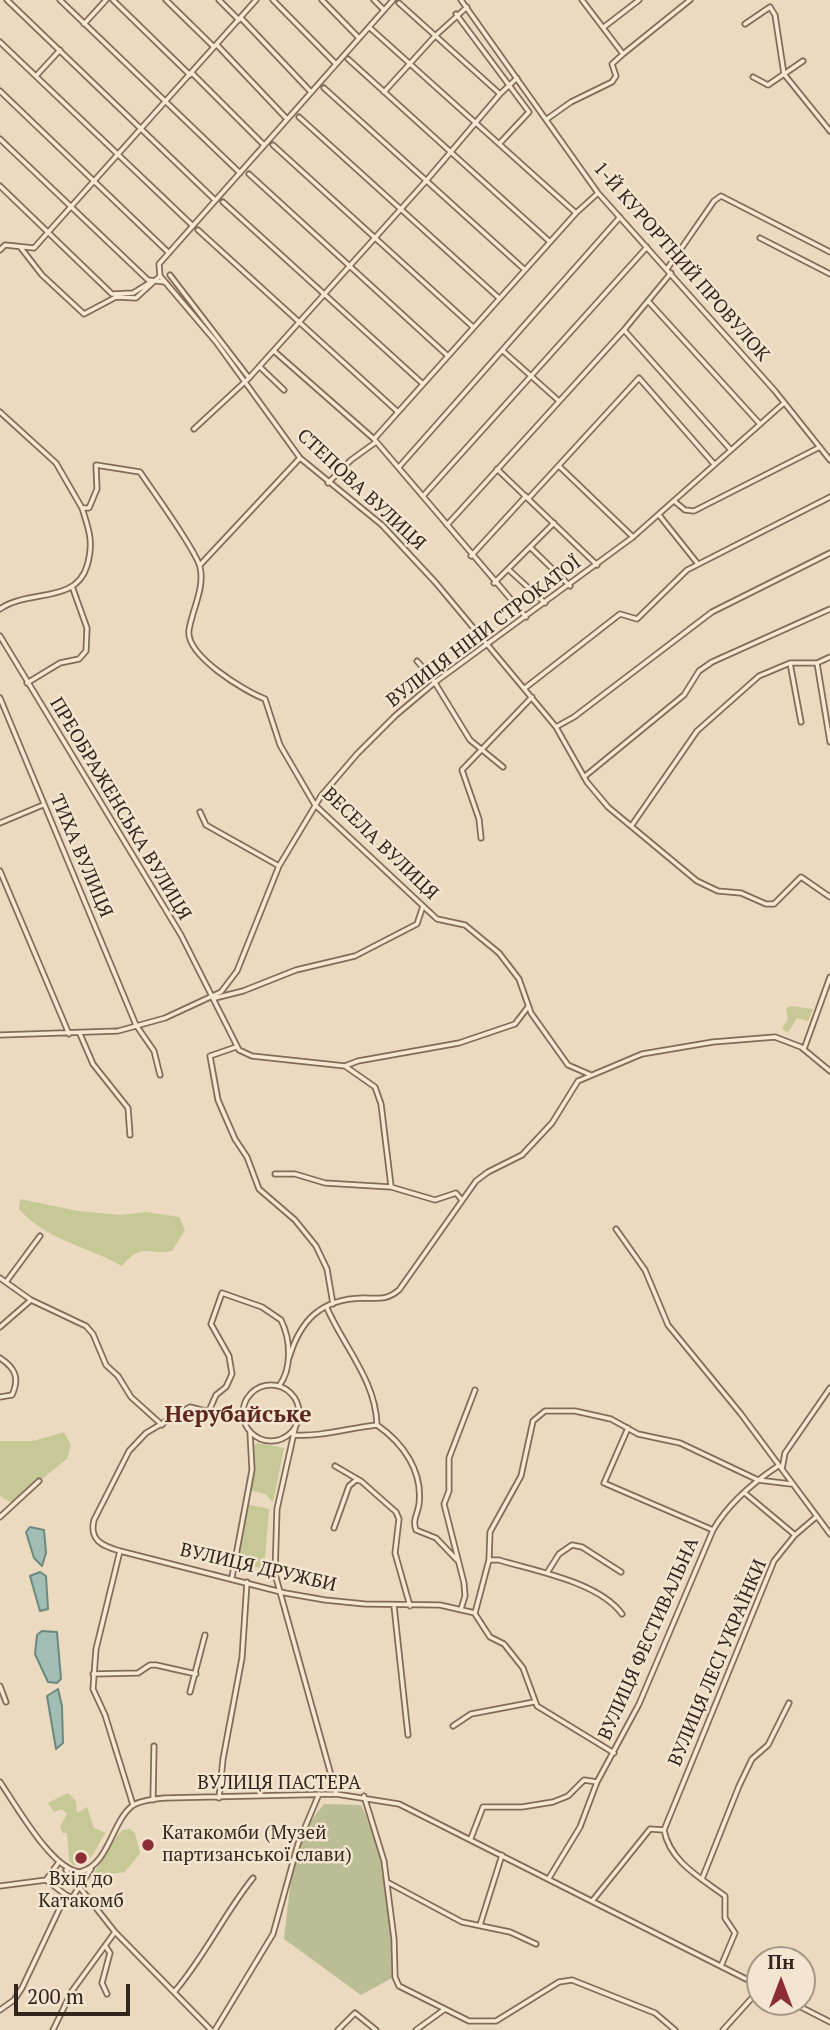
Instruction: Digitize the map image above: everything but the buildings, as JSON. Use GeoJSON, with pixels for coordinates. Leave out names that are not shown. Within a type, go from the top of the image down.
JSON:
{"type":"FeatureCollection","features":[{"type":"Feature","properties":{"kind":"street"},"geometry":{"type":"LineString","coordinates":[[7,0],[215,200]]}},
{"type":"Feature","properties":{"kind":"street"},"geometry":{"type":"LineString","coordinates":[[60,0],[240,173]]}},
{"type":"Feature","properties":{"kind":"street"},"geometry":{"type":"LineString","coordinates":[[84,24],[106,0]]}},
{"type":"Feature","properties":{"kind":"street"},"geometry":{"type":"LineString","coordinates":[[113,0],[264,145]]}},
{"type":"Feature","properties":{"kind":"street"},"geometry":{"type":"LineString","coordinates":[[166,0],[216,46],[287,119]]}},
{"type":"Feature","properties":{"kind":"street"},"geometry":{"type":"LineString","coordinates":[[219,0],[311,92]]}},
{"type":"Feature","properties":{"kind":"street"},"geometry":{"type":"LineString","coordinates":[[0,241],[5,245],[34,248],[257,0]]}},
{"type":"Feature","properties":{"kind":"street"},"geometry":{"type":"LineString","coordinates":[[273,0],[336,64]]}},
{"type":"Feature","properties":{"kind":"street"},"geometry":{"type":"LineString","coordinates":[[322,0],[359,38]]}},
{"type":"Feature","properties":{"kind":"street"},"geometry":{"type":"LineString","coordinates":[[374,0],[384,10]]}},
{"type":"Feature","properties":{"kind":"street"},"geometry":{"type":"LineString","coordinates":[[0,186],[112,294],[133,293],[160,276],[159,264],[393,0]]}},
{"type":"Feature","properties":{"kind":"street","name":"1-Й КУРОРТНИЙ ПРОВУЛОК"},"geometry":{"type":"LineString","coordinates":[[461,0],[598,193],[784,403],[830,460]]}},
{"type":"Feature","properties":{"kind":"street"},"geometry":{"type":"LineString","coordinates":[[583,0],[623,54]]}},
{"type":"Feature","properties":{"kind":"street"},"geometry":{"type":"LineString","coordinates":[[604,27],[639,0]]}},
{"type":"Feature","properties":{"kind":"street"},"geometry":{"type":"LineString","coordinates":[[547,119],[571,102],[612,82],[615,76],[612,64],[690,0]]}},
{"type":"Feature","properties":{"kind":"street"},"geometry":{"type":"LineString","coordinates":[[399,3],[500,94]]}},
{"type":"Feature","properties":{"kind":"street"},"geometry":{"type":"LineString","coordinates":[[384,92],[456,14],[467,7]]}},
{"type":"Feature","properties":{"kind":"street"},"geometry":{"type":"LineString","coordinates":[[745,24],[770,7],[775,15],[784,74],[830,131]]}},
{"type":"Feature","properties":{"kind":"street"},"geometry":{"type":"LineString","coordinates":[[456,14],[528,112],[499,144]]}},
{"type":"Feature","properties":{"kind":"street"},"geometry":{"type":"LineString","coordinates":[[369,27],[576,213]]}},
{"type":"Feature","properties":{"kind":"street"},"geometry":{"type":"LineString","coordinates":[[0,42],[193,226]]}},
{"type":"Feature","properties":{"kind":"street"},"geometry":{"type":"LineString","coordinates":[[36,76],[60,50]]}},
{"type":"Feature","properties":{"kind":"street"},"geometry":{"type":"LineString","coordinates":[[348,59],[550,242]]}},
{"type":"Feature","properties":{"kind":"street"},"geometry":{"type":"LineString","coordinates":[[753,77],[768,85],[803,61]]}},
{"type":"Feature","properties":{"kind":"street"},"geometry":{"type":"LineString","coordinates":[[194,429],[274,351],[475,122],[517,78]]}},
{"type":"Feature","properties":{"kind":"street"},"geometry":{"type":"LineString","coordinates":[[324,88],[525,270]]}},
{"type":"Feature","properties":{"kind":"street"},"geometry":{"type":"LineString","coordinates":[[0,91],[169,253]]}},
{"type":"Feature","properties":{"kind":"street"},"geometry":{"type":"LineString","coordinates":[[299,117],[499,298]]}},
{"type":"Feature","properties":{"kind":"street"},"geometry":{"type":"LineString","coordinates":[[0,139],[151,282],[167,283]]}},
{"type":"Feature","properties":{"kind":"street"},"geometry":{"type":"LineString","coordinates":[[273,145],[473,327]]}},
{"type":"Feature","properties":{"kind":"street"},"geometry":{"type":"LineString","coordinates":[[249,174],[448,356]]}},
{"type":"Feature","properties":{"kind":"street"},"geometry":{"type":"LineString","coordinates":[[328,482],[375,440],[499,298],[576,213],[598,193]]}},
{"type":"Feature","properties":{"kind":"street"},"geometry":{"type":"LineString","coordinates":[[447,525],[624,330],[669,271],[714,201],[721,196],[830,252]]}},
{"type":"Feature","properties":{"kind":"street"},"geometry":{"type":"LineString","coordinates":[[223,202],[423,384]]}},
{"type":"Feature","properties":{"kind":"street"},"geometry":{"type":"LineString","coordinates":[[399,467],[620,217]]}},
{"type":"Feature","properties":{"kind":"street"},"geometry":{"type":"LineString","coordinates":[[198,230],[398,412]]}},
{"type":"Feature","properties":{"kind":"street"},"geometry":{"type":"LineString","coordinates":[[760,238],[830,274]]}},
{"type":"Feature","properties":{"kind":"street"},"geometry":{"type":"LineString","coordinates":[[0,250],[5,245]]}},
{"type":"Feature","properties":{"kind":"street"},"geometry":{"type":"LineString","coordinates":[[423,496],[647,247]]}},
{"type":"Feature","properties":{"kind":"street"},"geometry":{"type":"LineString","coordinates":[[21,248],[42,275],[84,314],[116,297],[136,298],[151,282]]}},
{"type":"Feature","properties":{"kind":"street"},"geometry":{"type":"LineString","coordinates":[[170,275],[249,378]]}},
{"type":"Feature","properties":{"kind":"street","name":"СТЕПОВА ВУЛИЦЯ"},"geometry":{"type":"LineString","coordinates":[[160,276],[216,342],[300,458],[411,553],[556,727],[584,777],[608,807],[697,881],[718,891],[741,893],[766,904],[774,904],[801,877],[830,897]]}},
{"type":"Feature","properties":{"kind":"street"},"geometry":{"type":"LineString","coordinates":[[648,301],[759,423]]}},
{"type":"Feature","properties":{"kind":"street"},"geometry":{"type":"LineString","coordinates":[[624,330],[730,449]]}},
{"type":"Feature","properties":{"kind":"street"},"geometry":{"type":"LineString","coordinates":[[274,351],[375,440],[494,583],[527,617]]}},
{"type":"Feature","properties":{"kind":"street"},"geometry":{"type":"LineString","coordinates":[[503,351],[559,401]]}},
{"type":"Feature","properties":{"kind":"street"},"geometry":{"type":"LineString","coordinates":[[260,366],[284,390]]}},
{"type":"Feature","properties":{"kind":"street"},"geometry":{"type":"LineString","coordinates":[[471,556],[560,467],[639,378],[714,464]]}},
{"type":"Feature","properties":{"kind":"street","name":"ВУЛИЦЯ НІНИ СТРОКАТОЇ"},"geometry":{"type":"LineString","coordinates":[[213,998],[237,971],[279,866],[315,805],[365,746],[434,683],[570,586],[633,537],[784,403]]}},
{"type":"Feature","properties":{"kind":"street"},"geometry":{"type":"LineString","coordinates":[[0,411],[56,463],[82,508],[93,543],[85,573],[73,589],[21,599],[0,609]]}},
{"type":"Feature","properties":{"kind":"street"},"geometry":{"type":"LineString","coordinates":[[674,500],[685,510],[694,511],[820,447]]}},
{"type":"Feature","properties":{"kind":"street"},"geometry":{"type":"LineString","coordinates":[[82,508],[89,508],[96,495],[96,465],[140,472],[200,565],[300,458]]}},
{"type":"Feature","properties":{"kind":"street"},"geometry":{"type":"LineString","coordinates":[[560,467],[633,537]]}},
{"type":"Feature","properties":{"kind":"street"},"geometry":{"type":"LineString","coordinates":[[497,469],[597,565]]}},
{"type":"Feature","properties":{"kind":"street"},"geometry":{"type":"LineString","coordinates":[[524,688],[620,614],[637,619],[680,576],[698,564],[830,497]]}},
{"type":"Feature","properties":{"kind":"street"},"geometry":{"type":"LineString","coordinates":[[659,515],[698,564]]}},
{"type":"Feature","properties":{"kind":"street"},"geometry":{"type":"LineString","coordinates":[[494,583],[554,523]]}},
{"type":"Feature","properties":{"kind":"street"},"geometry":{"type":"LineString","coordinates":[[530,547],[570,586]]}},
{"type":"Feature","properties":{"kind":"street"},"geometry":{"type":"LineString","coordinates":[[556,727],[574,717],[712,612],[830,553]]}},
{"type":"Feature","properties":{"kind":"street","name":"ВЕСЕЛА ВУЛИЦЯ"},"geometry":{"type":"LineString","coordinates":[[200,565],[190,639],[228,680],[265,699],[280,746],[315,805],[437,919],[473,929],[499,953],[519,979],[528,1007],[568,1065],[578,1072]]}},
{"type":"Feature","properties":{"kind":"street"},"geometry":{"type":"LineString","coordinates":[[508,569],[546,603]]}},
{"type":"Feature","properties":{"kind":"street"},"geometry":{"type":"LineString","coordinates":[[27,683],[48,669],[83,656],[88,644],[87,628],[73,589]]}},
{"type":"Feature","properties":{"kind":"street"},"geometry":{"type":"LineString","coordinates":[[584,777],[684,695],[699,671],[712,662],[830,609]]}},
{"type":"Feature","properties":{"kind":"street","name":"ПРЕОБРАЖЕНСЬКА ВУЛИЦЯ"},"geometry":{"type":"LineString","coordinates":[[0,636],[181,934],[236,1046]]}},
{"type":"Feature","properties":{"kind":"street"},"geometry":{"type":"LineString","coordinates":[[632,825],[698,731],[759,676],[790,663],[817,663],[830,657]]}},
{"type":"Feature","properties":{"kind":"street"},"geometry":{"type":"LineString","coordinates":[[417,661],[434,683],[463,731],[479,749],[503,767]]}},
{"type":"Feature","properties":{"kind":"street"},"geometry":{"type":"LineString","coordinates":[[790,663],[801,722]]}},
{"type":"Feature","properties":{"kind":"street"},"geometry":{"type":"LineString","coordinates":[[817,663],[830,741]]}},
{"type":"Feature","properties":{"kind":"street"},"geometry":{"type":"LineString","coordinates":[[481,838],[479,819],[461,775],[464,766],[532,697]]}},
{"type":"Feature","properties":{"kind":"street","name":"ТИХА ВУЛИЦЯ"},"geometry":{"type":"LineString","coordinates":[[0,698],[136,1025],[154,1051],[160,1075]]}},
{"type":"Feature","properties":{"kind":"street"},"geometry":{"type":"LineString","coordinates":[[0,823],[44,805]]}},
{"type":"Feature","properties":{"kind":"street"},"geometry":{"type":"LineString","coordinates":[[200,812],[206,825],[279,866]]}},
{"type":"Feature","properties":{"kind":"street"},"geometry":{"type":"LineString","coordinates":[[0,871],[69,1034]]}},
{"type":"Feature","properties":{"kind":"street"},"geometry":{"type":"LineString","coordinates":[[0,1042],[1,1035],[118,1031],[165,1018],[213,998],[243,991],[296,970],[373,949],[417,924],[424,906]]}},
{"type":"Feature","properties":{"kind":"street"},"geometry":{"type":"LineString","coordinates":[[804,1049],[830,977]]}},
{"type":"Feature","properties":{"kind":"street"},"geometry":{"type":"LineString","coordinates":[[333,1304],[327,1269],[316,1246],[295,1220],[267,1199],[255,1179],[218,1100],[209,1062],[211,1054],[236,1046],[252,1056],[345,1066],[358,1061],[459,1043],[515,1024],[528,1007]]}},
{"type":"Feature","properties":{"kind":"street"},"geometry":{"type":"LineString","coordinates":[[80,1034],[93,1063],[128,1108],[130,1135]]}},
{"type":"Feature","properties":{"kind":"street"},"geometry":{"type":"LineString","coordinates":[[289,1359],[302,1325],[327,1307],[365,1298],[377,1300],[394,1294],[461,1199],[481,1176],[522,1155],[552,1123],[583,1077],[642,1054],[713,1042],[775,1037],[804,1049],[830,1071]]}},
{"type":"Feature","properties":{"kind":"street"},"geometry":{"type":"LineString","coordinates":[[345,1066],[374,1087],[381,1104],[391,1187]]}},
{"type":"Feature","properties":{"kind":"street"},"geometry":{"type":"LineString","coordinates":[[578,1081],[578,1072],[591,1075]]}},
{"type":"Feature","properties":{"kind":"street"},"geometry":{"type":"LineString","coordinates":[[275,1174],[295,1174],[326,1183],[391,1187],[425,1199],[442,1199],[456,1193],[461,1199]]}},
{"type":"Feature","properties":{"kind":"street"},"geometry":{"type":"LineString","coordinates":[[616,1229],[645,1270],[668,1325],[741,1414],[830,1534]]}},
{"type":"Feature","properties":{"kind":"street"},"geometry":{"type":"LineString","coordinates":[[6,1282],[40,1236]]}},
{"type":"Feature","properties":{"kind":"street"},"geometry":{"type":"LineString","coordinates":[[0,1278],[31,1300],[86,1326],[93,1334],[106,1365],[118,1376],[131,1397],[162,1425]]}},
{"type":"Feature","properties":{"kind":"street"},"geometry":{"type":"LineString","coordinates":[[217,1415],[213,1405],[216,1395],[226,1387],[232,1374],[229,1356],[211,1324],[222,1293],[262,1307],[278,1317],[284,1327],[289,1359],[288,1374],[279,1386]]}},
{"type":"Feature","properties":{"kind":"street"},"geometry":{"type":"LineString","coordinates":[[0,1327],[31,1300]]}},
{"type":"Feature","properties":{"kind":"street"},"geometry":{"type":"LineString","coordinates":[[327,1307],[360,1367],[375,1407],[377,1425],[412,1460],[420,1501],[414,1524],[416,1530],[436,1538],[457,1560]]}},
{"type":"Feature","properties":{"kind":"street"},"geometry":{"type":"LineString","coordinates":[[0,1358],[12,1367],[17,1379],[12,1395],[0,1397]]}},
{"type":"Feature","properties":{"kind":"street"},"geometry":{"type":"LineString","coordinates":[[296,1424],[287,1435],[274,1440],[260,1438],[244,1421],[244,1404],[251,1393],[263,1386],[279,1386],[289,1392],[299,1412],[276,1509],[275,1574],[336,1794]]}},
{"type":"Feature","properties":{"kind":"street"},"geometry":{"type":"LineString","coordinates":[[780,1467],[785,1454],[830,1388]]}},
{"type":"Feature","properties":{"kind":"street"},"geometry":{"type":"LineString","coordinates":[[461,1609],[464,1589],[444,1504],[449,1491],[449,1458],[475,1390]]}},
{"type":"Feature","properties":{"kind":"street"},"geometry":{"type":"LineString","coordinates":[[208,1413],[208,1408],[213,1405]]}},
{"type":"Feature","properties":{"kind":"street"},"geometry":{"type":"LineString","coordinates":[[46,1880],[72,1898],[133,1805],[105,1715],[95,1695],[93,1674],[100,1629],[120,1551],[103,1546],[95,1539],[94,1520],[129,1451],[139,1439],[189,1408],[244,1421]]}},
{"type":"Feature","properties":{"kind":"street"},"geometry":{"type":"LineString","coordinates":[[534,1702],[527,1674],[504,1644],[490,1637],[475,1613],[489,1560],[490,1532],[521,1476],[536,1417],[553,1410],[575,1411],[611,1419],[628,1429],[680,1443],[758,1480],[791,1484]]}},
{"type":"Feature","properties":{"kind":"street"},"geometry":{"type":"LineString","coordinates":[[293,1435],[318,1437],[342,1429],[377,1425]]}},
{"type":"Feature","properties":{"kind":"street"},"geometry":{"type":"LineString","coordinates":[[628,1429],[604,1483],[713,1530]]}},
{"type":"Feature","properties":{"kind":"street"},"geometry":{"type":"LineString","coordinates":[[232,1578],[252,1470],[250,1430]]}},
{"type":"Feature","properties":{"kind":"street"},"geometry":{"type":"LineString","coordinates":[[335,1466],[361,1481],[398,1515],[395,1553],[410,1606]]}},
{"type":"Feature","properties":{"kind":"street","name":"ВУЛИЦЯ ФЕСТИВАЛЬНА"},"geometry":{"type":"LineString","coordinates":[[549,1878],[580,1827],[597,1783],[639,1704],[720,1517],[758,1480],[780,1467]]}},
{"type":"Feature","properties":{"kind":"street"},"geometry":{"type":"LineString","coordinates":[[334,1528],[349,1486],[356,1480],[361,1481]]}},
{"type":"Feature","properties":{"kind":"street"},"geometry":{"type":"LineString","coordinates":[[0,1517],[39,1481]]}},
{"type":"Feature","properties":{"kind":"street"},"geometry":{"type":"LineString","coordinates":[[746,1493],[795,1535]]}},
{"type":"Feature","properties":{"kind":"street","name":"ВУЛИЦЯ ЛЕСІ УКРАЇНКИ"},"geometry":{"type":"LineString","coordinates":[[664,1830],[774,1561],[795,1535],[816,1517]]}},
{"type":"Feature","properties":{"kind":"street"},"geometry":{"type":"LineString","coordinates":[[546,1574],[559,1554],[572,1545],[582,1547],[621,1572]]}},
{"type":"Feature","properties":{"kind":"street","name":"ВУЛИЦЯ ДРУЖБИ"},"geometry":{"type":"LineString","coordinates":[[120,1551],[326,1600],[394,1606],[440,1605],[475,1613]]}},
{"type":"Feature","properties":{"kind":"street"},"geometry":{"type":"LineString","coordinates":[[489,1560],[499,1560],[578,1583],[605,1599],[622,1615]]}},
{"type":"Feature","properties":{"kind":"street"},"geometry":{"type":"LineString","coordinates":[[219,1798],[223,1759],[242,1658],[247,1582]]}},
{"type":"Feature","properties":{"kind":"street"},"geometry":{"type":"LineString","coordinates":[[394,1606],[408,1735]]}},
{"type":"Feature","properties":{"kind":"street"},"geometry":{"type":"LineString","coordinates":[[190,1692],[205,1635]]}},
{"type":"Feature","properties":{"kind":"street"},"geometry":{"type":"LineString","coordinates":[[93,1674],[138,1673],[150,1665],[196,1674]]}},
{"type":"Feature","properties":{"kind":"street"},"geometry":{"type":"LineString","coordinates":[[0,1686],[6,1702]]}},
{"type":"Feature","properties":{"kind":"street"},"geometry":{"type":"LineString","coordinates":[[453,1726],[471,1714],[534,1702],[614,1753]]}},
{"type":"Feature","properties":{"kind":"street"},"geometry":{"type":"LineString","coordinates":[[702,1878],[747,1768],[758,1750],[768,1745],[789,1703]]}},
{"type":"Feature","properties":{"kind":"street"},"geometry":{"type":"LineString","coordinates":[[153,1800],[154,1746]]}},
{"type":"Feature","properties":{"kind":"street"},"geometry":{"type":"LineString","coordinates":[[471,1839],[484,1807],[522,1807],[553,1802],[568,1796],[584,1780],[597,1783]]}},
{"type":"Feature","properties":{"kind":"street"},"geometry":{"type":"LineString","coordinates":[[0,1782],[79,1889],[115,1932],[213,2030],[273,1934],[298,1844],[319,1794]]}},
{"type":"Feature","properties":{"kind":"street","name":"ВУЛИЦЯ ПАСТЕРА"},"geometry":{"type":"LineString","coordinates":[[133,1805],[153,1800],[319,1794],[363,1796],[399,1804],[746,1980]]}},
{"type":"Feature","properties":{"kind":"street"},"geometry":{"type":"LineString","coordinates":[[363,1796],[382,1852],[396,1981],[405,1990],[469,2021],[500,2020],[559,1982],[572,1980],[655,2014],[675,2030]]}},
{"type":"Feature","properties":{"kind":"street"},"geometry":{"type":"LineString","coordinates":[[593,1901],[650,1829],[664,1830],[670,1850],[725,1896],[725,1918],[735,1933],[720,1966]]}},
{"type":"Feature","properties":{"kind":"street"},"geometry":{"type":"LineString","coordinates":[[480,1925],[502,1855]]}},
{"type":"Feature","properties":{"kind":"street"},"geometry":{"type":"LineString","coordinates":[[61,1863],[75,1872],[92,1868]]}},
{"type":"Feature","properties":{"kind":"street"},"geometry":{"type":"LineString","coordinates":[[0,1886],[46,1880],[61,1863]]}},
{"type":"Feature","properties":{"kind":"street"},"geometry":{"type":"LineString","coordinates":[[175,1992],[190,1974],[214,1938],[219,1924],[253,1878]]}},
{"type":"Feature","properties":{"kind":"street"},"geometry":{"type":"LineString","coordinates":[[387,1882],[454,1918],[536,1944]]}},
{"type":"Feature","properties":{"kind":"street"},"geometry":{"type":"LineString","coordinates":[[0,2010],[15,2000],[22,1988],[66,1895]]}},
{"type":"Feature","properties":{"kind":"street"},"geometry":{"type":"LineString","coordinates":[[53,2030],[72,1991],[115,1932]]}},
{"type":"Feature","properties":{"kind":"street"},"geometry":{"type":"LineString","coordinates":[[106,1947],[110,1952],[102,1983],[107,1994]]}},
{"type":"Feature","properties":{"kind":"street"},"geometry":{"type":"LineString","coordinates":[[723,2030],[746,2003]]}},
{"type":"Feature","properties":{"kind":"street"},"geometry":{"type":"LineString","coordinates":[[415,2030],[445,2009]]}},
{"type":"Feature","properties":{"kind":"street"},"geometry":{"type":"LineString","coordinates":[[338,2030],[355,2013],[376,2030]]}},
{"type":"Feature","properties":{"kind":"green space"},"geometry":{"type":"Polygon","coordinates":[[[791,1006],[813,1009],[808,1021],[797,1018],[788,1033],[782,1028],[788,1019],[786,1008],[791,1006]]]}},
{"type":"Feature","properties":{"kind":"green space"},"geometry":{"type":"Polygon","coordinates":[[[20,1199],[78,1211],[120,1215],[146,1212],[179,1217],[185,1230],[172,1251],[141,1252],[129,1258],[122,1266],[42,1229],[19,1209],[20,1199]]]}},
{"type":"Feature","properties":{"kind":"green space"},"geometry":{"type":"Polygon","coordinates":[[[64,1432],[71,1445],[67,1459],[12,1503],[0,1496],[0,1441],[33,1441],[64,1432]]]}},
{"type":"Feature","properties":{"kind":"green space"},"geometry":{"type":"Polygon","coordinates":[[[258,1443],[284,1448],[273,1502],[265,1494],[250,1490],[253,1446],[258,1443]]]}},
{"type":"Feature","properties":{"kind":"green space"},"geometry":{"type":"Polygon","coordinates":[[[246,1504],[269,1509],[264,1569],[236,1563],[246,1504]]]}},
{"type":"Feature","properties":{"kind":"green space"},"geometry":{"type":"Polygon","coordinates":[[[68,1793],[76,1801],[77,1813],[87,1807],[94,1828],[106,1833],[89,1859],[73,1865],[69,1860],[67,1833],[63,1833],[60,1827],[67,1814],[62,1809],[54,1812],[48,1803],[68,1793]]]}},
{"type":"Feature","properties":{"kind":"green space"},"geometry":{"type":"Polygon","coordinates":[[[324,1804],[361,1805],[377,1845],[388,1890],[394,1957],[392,1978],[361,1995],[284,1939],[298,1851],[313,1819],[324,1804]]]}},
{"type":"Feature","properties":{"kind":"green space"},"geometry":{"type":"Polygon","coordinates":[[[130,1829],[135,1833],[140,1853],[125,1872],[92,1876],[117,1836],[122,1830],[130,1829]]]}},
{"type":"Feature","properties":{"kind":"shaded area"},"geometry":{"type":"Polygon","coordinates":[[[30,1527],[44,1530],[46,1553],[42,1566],[34,1558],[26,1532],[30,1527]]]}},
{"type":"Feature","properties":{"kind":"shaded area"},"geometry":{"type":"Polygon","coordinates":[[[40,1572],[46,1576],[48,1609],[40,1611],[30,1576],[40,1572]]]}},
{"type":"Feature","properties":{"kind":"shaded area"},"geometry":{"type":"Polygon","coordinates":[[[42,1631],[57,1632],[61,1679],[57,1683],[48,1682],[35,1654],[37,1635],[42,1631]]]}},
{"type":"Feature","properties":{"kind":"shaded area"},"geometry":{"type":"Polygon","coordinates":[[[58,1689],[62,1706],[63,1743],[56,1749],[47,1696],[58,1689]]]}},
{"type":"Feature","properties":{"kind":"place","name":"Катакомби (Музей партизанської слави)"},"geometry":{"type":"Point","coordinates":[148,1845]}},
{"type":"Feature","properties":{"kind":"place","name":"Вхід до Катакомб"},"geometry":{"type":"Point","coordinates":[81,1858]}},
{"type":"Feature","properties":{"kind":"district","name":"Нерубайське"},"geometry":{"type":"Point","coordinates":[238,1415]}}]}
